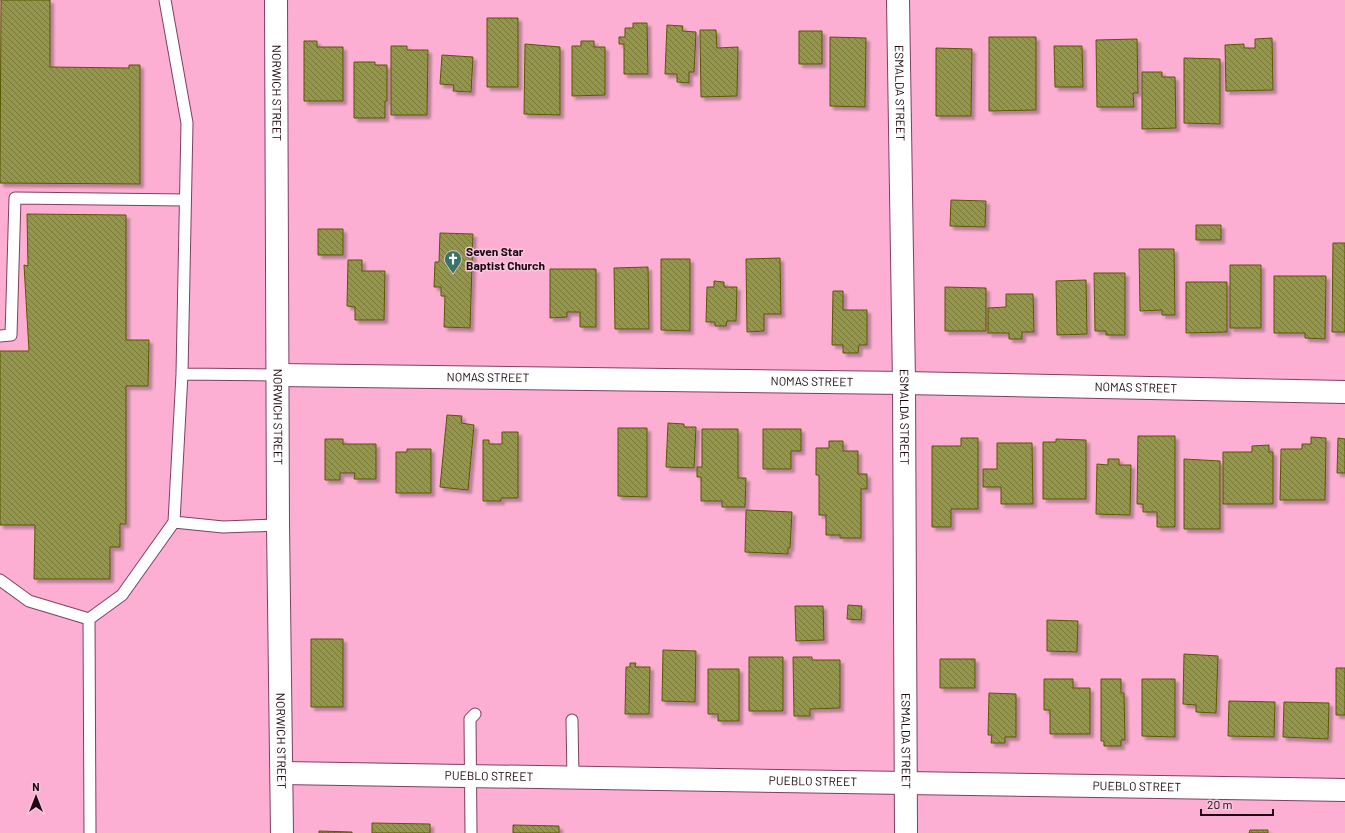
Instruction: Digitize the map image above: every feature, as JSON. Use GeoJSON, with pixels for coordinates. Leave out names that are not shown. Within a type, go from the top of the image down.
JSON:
{"type":"FeatureCollection","features":[{"type":"Feature","properties":{"kind":"street","name":"NORWICH STREET"},"geometry":{"type":"LineString","coordinates":[[276,0],[278,525],[282,833]]}},
{"type":"Feature","properties":{"kind":"street","name":"ESMALDA STREET"},"geometry":{"type":"LineString","coordinates":[[898,0],[904,383],[906,833]]}},
{"type":"Feature","properties":{"kind":"street","name":"NOMAS STREET"},"geometry":{"type":"LineString","coordinates":[[278,375],[904,383],[1345,392]]}},
{"type":"Feature","properties":{"kind":"street","name":"PUEBLO STREET"},"geometry":{"type":"LineString","coordinates":[[282,773],[1345,790]]}},
{"type":"Feature","properties":{"kind":"lane"},"geometry":{"type":"LineString","coordinates":[[89,619],[122,596],[174,522],[182,374],[187,123],[165,0]]}},
{"type":"Feature","properties":{"kind":"lane"},"geometry":{"type":"LineString","coordinates":[[0,336],[11,336],[15,198],[185,200]]}},
{"type":"Feature","properties":{"kind":"lane"},"geometry":{"type":"LineString","coordinates":[[182,374],[278,375]]}},
{"type":"Feature","properties":{"kind":"lane"},"geometry":{"type":"LineString","coordinates":[[174,522],[223,528],[278,525]]}},
{"type":"Feature","properties":{"kind":"lane"},"geometry":{"type":"LineString","coordinates":[[0,580],[29,601],[89,619]]}},
{"type":"Feature","properties":{"kind":"lane"},"geometry":{"type":"LineString","coordinates":[[89,619],[90,833]]}},
{"type":"Feature","properties":{"kind":"lane"},"geometry":{"type":"LineString","coordinates":[[471,833],[470,719],[475,714]]}},
{"type":"Feature","properties":{"kind":"lane"},"geometry":{"type":"LineString","coordinates":[[572,720],[572,778]]}},
{"type":"Feature","properties":{"kind":"building"},"geometry":{"type":"Polygon","coordinates":[[[1,0],[50,0],[50,67],[129,68],[129,65],[140,65],[140,184],[0,183],[1,0]]]}},
{"type":"Feature","properties":{"kind":"building"},"geometry":{"type":"Polygon","coordinates":[[[487,18],[518,18],[518,87],[487,87],[487,18]]]}},
{"type":"Feature","properties":{"kind":"building"},"geometry":{"type":"Polygon","coordinates":[[[633,23],[647,23],[648,74],[624,74],[624,44],[619,44],[619,37],[625,37],[625,28],[633,28],[633,23]]]}},
{"type":"Feature","properties":{"kind":"building"},"geometry":{"type":"Polygon","coordinates":[[[667,25],[683,26],[682,31],[696,32],[694,72],[689,72],[689,83],[677,82],[677,74],[665,74],[667,25]]]}},
{"type":"Feature","properties":{"kind":"building"},"geometry":{"type":"Polygon","coordinates":[[[700,30],[716,30],[717,48],[738,47],[737,96],[701,97],[700,30]]]}},
{"type":"Feature","properties":{"kind":"building"},"geometry":{"type":"Polygon","coordinates":[[[799,31],[822,31],[822,64],[799,64],[799,31]]]}},
{"type":"Feature","properties":{"kind":"building"},"geometry":{"type":"Polygon","coordinates":[[[830,37],[866,38],[865,107],[830,106],[830,37]]]}},
{"type":"Feature","properties":{"kind":"building"},"geometry":{"type":"Polygon","coordinates":[[[989,37],[1036,37],[1036,110],[989,111],[989,37]]]}},
{"type":"Feature","properties":{"kind":"building"},"geometry":{"type":"Polygon","coordinates":[[[1272,38],[1273,90],[1226,91],[1225,45],[1244,44],[1244,48],[1255,48],[1255,39],[1272,38]]]}},
{"type":"Feature","properties":{"kind":"building"},"geometry":{"type":"Polygon","coordinates":[[[1137,39],[1138,93],[1133,93],[1134,107],[1097,107],[1096,40],[1137,39]]]}},
{"type":"Feature","properties":{"kind":"building"},"geometry":{"type":"Polygon","coordinates":[[[304,41],[317,41],[317,47],[343,47],[343,101],[304,101],[304,41]]]}},
{"type":"Feature","properties":{"kind":"building"},"geometry":{"type":"Polygon","coordinates":[[[581,41],[594,41],[594,47],[605,47],[605,95],[572,96],[572,46],[581,46],[581,41]]]}},
{"type":"Feature","properties":{"kind":"building"},"geometry":{"type":"Polygon","coordinates":[[[525,44],[560,47],[560,115],[524,114],[525,44]]]}},
{"type":"Feature","properties":{"kind":"building"},"geometry":{"type":"Polygon","coordinates":[[[391,46],[407,46],[407,50],[428,50],[427,115],[391,115],[391,46]]]}},
{"type":"Feature","properties":{"kind":"building"},"geometry":{"type":"Polygon","coordinates":[[[1054,46],[1082,46],[1083,87],[1055,87],[1054,46]]]}},
{"type":"Feature","properties":{"kind":"building"},"geometry":{"type":"Polygon","coordinates":[[[936,48],[972,49],[971,116],[936,116],[936,48]]]}},
{"type":"Feature","properties":{"kind":"building"},"geometry":{"type":"Polygon","coordinates":[[[442,55],[473,57],[471,92],[453,91],[454,85],[440,84],[442,55]]]}},
{"type":"Feature","properties":{"kind":"building"},"geometry":{"type":"Polygon","coordinates":[[[1184,58],[1220,59],[1220,124],[1184,123],[1184,58]]]}},
{"type":"Feature","properties":{"kind":"building"},"geometry":{"type":"Polygon","coordinates":[[[354,62],[375,62],[375,65],[387,65],[387,101],[385,101],[385,118],[354,118],[354,62]]]}},
{"type":"Feature","properties":{"kind":"building"},"geometry":{"type":"Polygon","coordinates":[[[1142,72],[1162,72],[1162,77],[1175,77],[1176,128],[1142,129],[1142,72]]]}},
{"type":"Feature","properties":{"kind":"building"},"geometry":{"type":"Polygon","coordinates":[[[951,200],[986,201],[985,227],[950,226],[951,200]]]}},
{"type":"Feature","properties":{"kind":"building"},"geometry":{"type":"Polygon","coordinates":[[[27,214],[126,215],[126,340],[149,340],[148,386],[126,386],[126,524],[120,524],[120,547],[110,547],[110,579],[34,579],[35,525],[0,525],[0,351],[29,351],[24,265],[28,266],[27,214]]]}},
{"type":"Feature","properties":{"kind":"building"},"geometry":{"type":"Polygon","coordinates":[[[1196,225],[1221,225],[1221,240],[1196,240],[1196,225]]]}},
{"type":"Feature","properties":{"kind":"building"},"geometry":{"type":"Polygon","coordinates":[[[318,229],[343,229],[343,255],[318,255],[318,229]]]}},
{"type":"Feature","properties":{"kind":"building","name":"Seven Star Baptist Church"},"geometry":{"type":"Polygon","coordinates":[[[440,233],[473,234],[470,328],[444,327],[445,296],[441,296],[441,287],[434,287],[435,262],[439,262],[440,233]]]}},
{"type":"Feature","properties":{"kind":"building"},"geometry":{"type":"Polygon","coordinates":[[[1333,243],[1345,243],[1345,332],[1332,332],[1333,243]]]}},
{"type":"Feature","properties":{"kind":"building"},"geometry":{"type":"Polygon","coordinates":[[[1139,249],[1174,249],[1175,315],[1162,315],[1162,310],[1140,311],[1139,249]]]}},
{"type":"Feature","properties":{"kind":"building"},"geometry":{"type":"Polygon","coordinates":[[[780,258],[781,314],[764,314],[764,331],[747,332],[746,259],[780,258]]]}},
{"type":"Feature","properties":{"kind":"building"},"geometry":{"type":"Polygon","coordinates":[[[661,259],[690,259],[690,331],[661,330],[661,259]]]}},
{"type":"Feature","properties":{"kind":"building"},"geometry":{"type":"Polygon","coordinates":[[[348,260],[362,260],[362,271],[385,271],[384,320],[355,320],[355,307],[347,306],[348,260]]]}},
{"type":"Feature","properties":{"kind":"building"},"geometry":{"type":"Polygon","coordinates":[[[1230,265],[1261,265],[1261,328],[1230,328],[1230,265]]]}},
{"type":"Feature","properties":{"kind":"building"},"geometry":{"type":"Polygon","coordinates":[[[648,267],[649,329],[615,329],[614,268],[648,267]]]}},
{"type":"Feature","properties":{"kind":"building"},"geometry":{"type":"Polygon","coordinates":[[[550,269],[596,269],[596,327],[580,327],[580,312],[567,312],[567,317],[550,318],[550,269]]]}},
{"type":"Feature","properties":{"kind":"building"},"geometry":{"type":"Polygon","coordinates":[[[1094,273],[1125,273],[1125,335],[1106,335],[1106,331],[1095,331],[1094,273]]]}},
{"type":"Feature","properties":{"kind":"building"},"geometry":{"type":"Polygon","coordinates":[[[1274,276],[1326,276],[1325,339],[1305,338],[1305,333],[1274,333],[1274,276]]]}},
{"type":"Feature","properties":{"kind":"building"},"geometry":{"type":"Polygon","coordinates":[[[1086,280],[1087,334],[1057,335],[1056,281],[1086,280]]]}},
{"type":"Feature","properties":{"kind":"building"},"geometry":{"type":"Polygon","coordinates":[[[714,281],[724,282],[724,287],[737,287],[736,321],[727,321],[726,326],[715,326],[715,322],[706,322],[707,287],[714,287],[714,281]]]}},
{"type":"Feature","properties":{"kind":"building"},"geometry":{"type":"Polygon","coordinates":[[[1186,282],[1227,282],[1227,332],[1186,333],[1186,282]]]}},
{"type":"Feature","properties":{"kind":"building"},"geometry":{"type":"Polygon","coordinates":[[[945,287],[986,288],[986,331],[945,331],[945,287]]]}},
{"type":"Feature","properties":{"kind":"building"},"geometry":{"type":"Polygon","coordinates":[[[833,291],[843,291],[843,310],[867,310],[867,345],[859,345],[858,353],[843,353],[843,345],[832,345],[833,291]]]}},
{"type":"Feature","properties":{"kind":"building"},"geometry":{"type":"Polygon","coordinates":[[[1006,294],[1033,294],[1034,332],[1022,332],[1022,339],[1009,339],[1009,333],[988,333],[988,308],[1006,307],[1006,294]]]}},
{"type":"Feature","properties":{"kind":"building"},"geometry":{"type":"Polygon","coordinates":[[[447,415],[462,416],[461,423],[474,425],[468,490],[440,487],[447,415]]]}},
{"type":"Feature","properties":{"kind":"building"},"geometry":{"type":"Polygon","coordinates":[[[668,423],[684,424],[684,427],[696,427],[694,468],[666,467],[668,423]]]}},
{"type":"Feature","properties":{"kind":"building"},"geometry":{"type":"Polygon","coordinates":[[[618,428],[647,428],[647,497],[618,496],[618,428]]]}},
{"type":"Feature","properties":{"kind":"building"},"geometry":{"type":"Polygon","coordinates":[[[702,429],[738,429],[738,478],[746,478],[745,507],[722,507],[722,501],[701,501],[701,477],[697,477],[697,467],[702,467],[702,429]]]}},
{"type":"Feature","properties":{"kind":"building"},"geometry":{"type":"Polygon","coordinates":[[[763,429],[801,429],[801,451],[791,451],[791,469],[763,469],[763,429]]]}},
{"type":"Feature","properties":{"kind":"building"},"geometry":{"type":"Polygon","coordinates":[[[502,432],[518,432],[518,498],[501,498],[501,501],[483,501],[483,440],[489,440],[489,444],[502,444],[502,432]]]}},
{"type":"Feature","properties":{"kind":"building"},"geometry":{"type":"Polygon","coordinates":[[[1138,436],[1175,436],[1175,527],[1157,527],[1157,512],[1143,512],[1143,504],[1137,504],[1138,436]]]}},
{"type":"Feature","properties":{"kind":"building"},"geometry":{"type":"Polygon","coordinates":[[[1311,437],[1326,438],[1325,500],[1280,500],[1281,449],[1302,449],[1302,444],[1311,444],[1311,437]]]}},
{"type":"Feature","properties":{"kind":"building"},"geometry":{"type":"Polygon","coordinates":[[[961,438],[978,438],[978,509],[951,509],[951,527],[932,527],[932,446],[961,446],[961,438]]]}},
{"type":"Feature","properties":{"kind":"building"},"geometry":{"type":"Polygon","coordinates":[[[1338,438],[1345,439],[1345,473],[1337,473],[1338,438]]]}},
{"type":"Feature","properties":{"kind":"building"},"geometry":{"type":"Polygon","coordinates":[[[325,439],[343,439],[343,444],[376,444],[376,479],[354,479],[355,473],[340,473],[340,480],[325,480],[325,439]]]}},
{"type":"Feature","properties":{"kind":"building"},"geometry":{"type":"Polygon","coordinates":[[[1056,439],[1086,440],[1086,499],[1043,499],[1043,442],[1056,442],[1056,439]]]}},
{"type":"Feature","properties":{"kind":"building"},"geometry":{"type":"Polygon","coordinates":[[[829,441],[843,441],[843,451],[858,451],[858,474],[867,474],[867,489],[861,489],[861,538],[840,538],[840,535],[826,535],[826,515],[819,515],[819,475],[816,475],[816,448],[829,448],[829,441]]]}},
{"type":"Feature","properties":{"kind":"building"},"geometry":{"type":"Polygon","coordinates":[[[997,443],[1032,443],[1033,504],[1001,504],[1001,487],[983,487],[983,469],[997,469],[997,443]]]}},
{"type":"Feature","properties":{"kind":"building"},"geometry":{"type":"Polygon","coordinates":[[[1269,445],[1269,452],[1273,452],[1273,504],[1223,504],[1223,452],[1252,452],[1252,446],[1269,445]]]}},
{"type":"Feature","properties":{"kind":"building"},"geometry":{"type":"Polygon","coordinates":[[[407,449],[431,449],[431,493],[396,493],[396,452],[407,452],[407,449]]]}},
{"type":"Feature","properties":{"kind":"building"},"geometry":{"type":"Polygon","coordinates":[[[1108,459],[1119,459],[1119,465],[1131,465],[1130,515],[1096,514],[1097,464],[1108,465],[1108,459]]]}},
{"type":"Feature","properties":{"kind":"building"},"geometry":{"type":"Polygon","coordinates":[[[1184,459],[1220,461],[1220,529],[1184,529],[1184,459]]]}},
{"type":"Feature","properties":{"kind":"building"},"geometry":{"type":"Polygon","coordinates":[[[746,510],[792,512],[790,548],[788,548],[788,554],[745,552],[746,510]]]}},
{"type":"Feature","properties":{"kind":"building"},"geometry":{"type":"Polygon","coordinates":[[[848,605],[862,606],[861,620],[847,619],[848,605]]]}},
{"type":"Feature","properties":{"kind":"building"},"geometry":{"type":"Polygon","coordinates":[[[795,606],[823,606],[824,640],[796,641],[795,606]]]}},
{"type":"Feature","properties":{"kind":"building"},"geometry":{"type":"Polygon","coordinates":[[[1047,620],[1078,621],[1077,652],[1047,651],[1047,620]]]}},
{"type":"Feature","properties":{"kind":"building"},"geometry":{"type":"Polygon","coordinates":[[[311,639],[343,639],[343,707],[311,707],[311,639]]]}},
{"type":"Feature","properties":{"kind":"building"},"geometry":{"type":"Polygon","coordinates":[[[663,650],[696,651],[695,702],[662,701],[663,650]]]}},
{"type":"Feature","properties":{"kind":"building"},"geometry":{"type":"Polygon","coordinates":[[[1184,654],[1218,656],[1216,713],[1196,712],[1196,705],[1183,704],[1184,654]]]}},
{"type":"Feature","properties":{"kind":"building"},"geometry":{"type":"Polygon","coordinates":[[[749,657],[783,657],[783,711],[749,711],[749,657]]]}},
{"type":"Feature","properties":{"kind":"building"},"geometry":{"type":"Polygon","coordinates":[[[793,657],[812,657],[812,660],[840,660],[840,708],[810,709],[810,716],[794,716],[793,657]]]}},
{"type":"Feature","properties":{"kind":"building"},"geometry":{"type":"Polygon","coordinates":[[[940,659],[975,659],[975,688],[940,688],[940,659]]]}},
{"type":"Feature","properties":{"kind":"building"},"geometry":{"type":"Polygon","coordinates":[[[630,663],[636,663],[635,667],[650,667],[649,714],[625,714],[626,667],[630,667],[630,663]]]}},
{"type":"Feature","properties":{"kind":"building"},"geometry":{"type":"Polygon","coordinates":[[[1336,668],[1345,668],[1345,715],[1336,715],[1336,668]]]}},
{"type":"Feature","properties":{"kind":"building"},"geometry":{"type":"Polygon","coordinates":[[[708,669],[739,669],[739,721],[718,721],[718,714],[708,714],[708,669]]]}},
{"type":"Feature","properties":{"kind":"building"},"geometry":{"type":"Polygon","coordinates":[[[1044,679],[1073,679],[1073,688],[1090,688],[1090,734],[1050,734],[1050,710],[1044,710],[1044,679]]]}},
{"type":"Feature","properties":{"kind":"building"},"geometry":{"type":"Polygon","coordinates":[[[1101,679],[1121,679],[1121,693],[1124,693],[1125,740],[1121,740],[1121,746],[1104,746],[1104,741],[1101,741],[1101,679]]]}},
{"type":"Feature","properties":{"kind":"building"},"geometry":{"type":"Polygon","coordinates":[[[1142,679],[1175,679],[1175,737],[1142,736],[1142,679]]]}},
{"type":"Feature","properties":{"kind":"building"},"geometry":{"type":"Polygon","coordinates":[[[989,693],[1016,694],[1016,737],[1005,737],[1005,743],[991,743],[992,735],[988,735],[989,693]]]}},
{"type":"Feature","properties":{"kind":"building"},"geometry":{"type":"Polygon","coordinates":[[[1229,701],[1275,702],[1274,737],[1228,736],[1229,701]]]}},
{"type":"Feature","properties":{"kind":"building"},"geometry":{"type":"Polygon","coordinates":[[[1284,702],[1329,703],[1328,739],[1283,737],[1284,702]]]}},
{"type":"Feature","properties":{"kind":"building"},"geometry":{"type":"Polygon","coordinates":[[[372,823],[430,824],[430,833],[372,833],[372,823]]]}},
{"type":"Feature","properties":{"kind":"building"},"geometry":{"type":"Polygon","coordinates":[[[513,825],[559,826],[559,833],[513,833],[513,825]]]}},
{"type":"Feature","properties":{"kind":"building"},"geometry":{"type":"Polygon","coordinates":[[[1250,830],[1268,830],[1268,833],[1249,833],[1250,830]]]}},
{"type":"Feature","properties":{"kind":"building"},"geometry":{"type":"Polygon","coordinates":[[[319,831],[352,832],[352,833],[319,833],[319,831]]]}},
{"type":"Feature","properties":{"kind":"place","name":"Seven Star Baptist Church"},"geometry":{"type":"Point","coordinates":[453,274]}}]}
